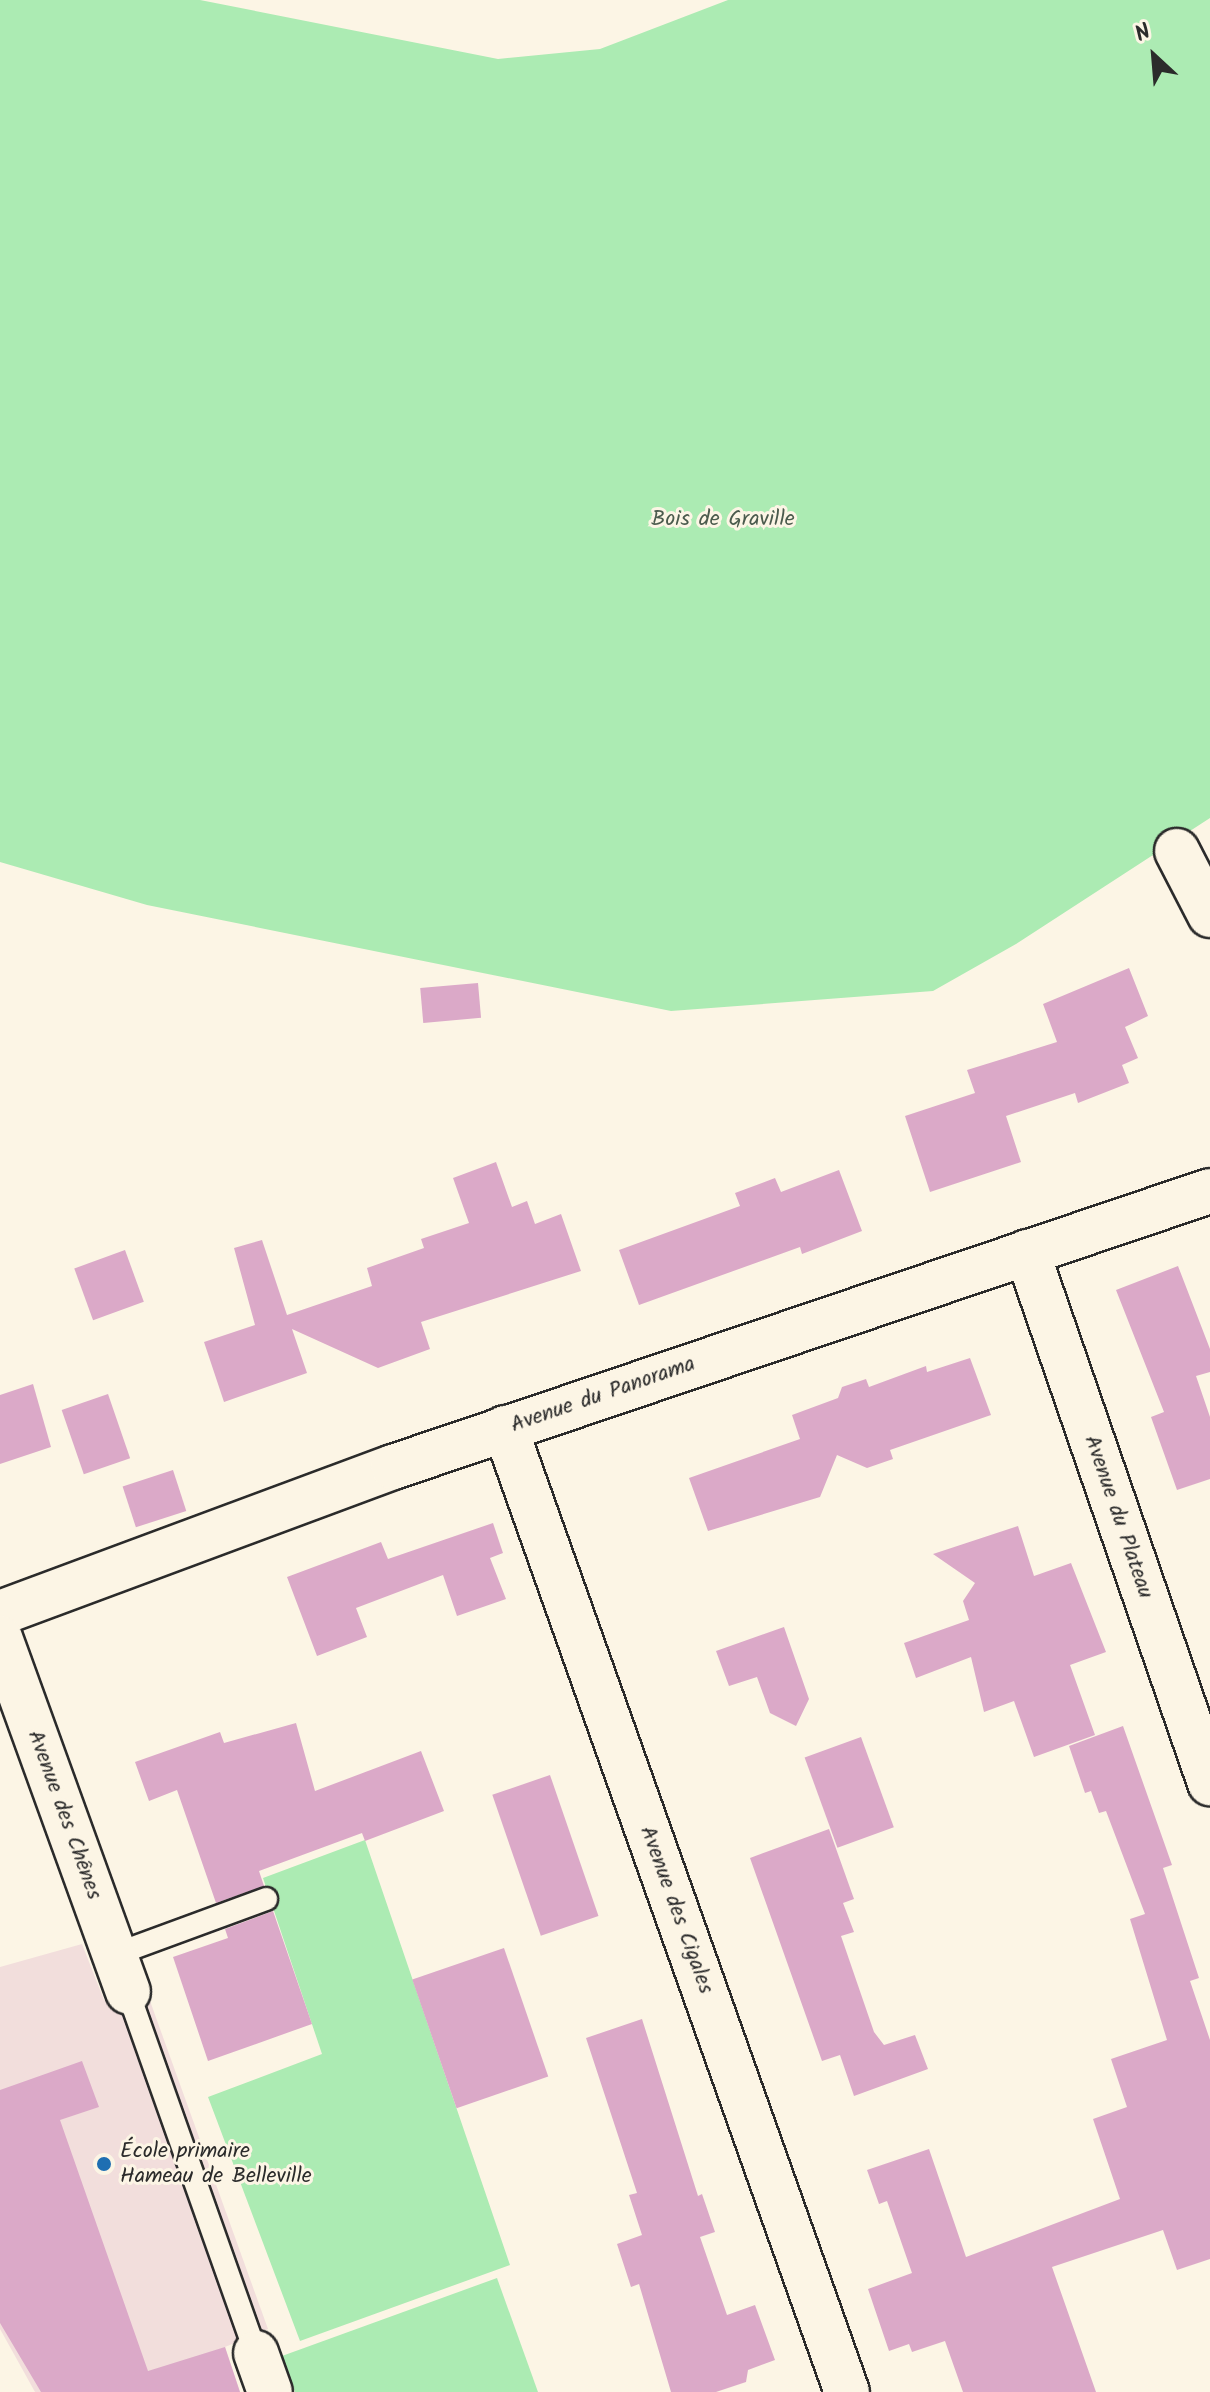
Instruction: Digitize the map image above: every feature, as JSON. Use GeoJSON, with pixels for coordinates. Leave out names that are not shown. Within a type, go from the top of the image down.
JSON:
{"type":"FeatureCollection","features":[{"type":"Feature","properties":{"kind":"street"},"geometry":{"type":"LineString","coordinates":[[1177,851],[1210,915]]}},
{"type":"Feature","properties":{"kind":"street","name":"Avenue du Panorama"},"geometry":{"type":"LineString","coordinates":[[0,1613],[505,1428],[1210,1191]]}},
{"type":"Feature","properties":{"kind":"street","name":"Avenue du Plateau"},"geometry":{"type":"LineString","coordinates":[[1027,1252],[1210,1783]]}},
{"type":"Feature","properties":{"kind":"street","name":"Avenue des Cigales"},"geometry":{"type":"LineString","coordinates":[[505,1428],[847,2392]]}},
{"type":"Feature","properties":{"kind":"street","name":"Avenue des Chênes"},"geometry":{"type":"LineString","coordinates":[[0,1638],[121,1974]]}},
{"type":"Feature","properties":{"kind":"lane"},"geometry":{"type":"LineString","coordinates":[[263,2373],[121,1974],[266,1899]]}},
{"type":"Feature","properties":{"kind":"shaded area","name":"École primaire Hameau de Belleville"},"geometry":{"type":"Polygon","coordinates":[[[82,1944],[104,2000],[145,1987],[268,2329],[225,2347],[240,2392],[35,2392],[0,2329],[0,1967],[82,1944]]]}},
{"type":"Feature","properties":{"kind":"green space","name":"Bois de Graville"},"geometry":{"type":"Polygon","coordinates":[[[0,0],[200,0],[498,59],[600,49],[728,0],[1210,0],[1210,818],[1016,944],[933,991],[671,1011],[147,905],[0,862],[0,0]]]}},
{"type":"Feature","properties":{"kind":"green space"},"geometry":{"type":"Polygon","coordinates":[[[365,1840],[510,2265],[300,2341],[208,2097],[322,2054],[263,1878],[365,1840]]]}},
{"type":"Feature","properties":{"kind":"green space"},"geometry":{"type":"Polygon","coordinates":[[[497,2278],[538,2392],[295,2392],[282,2356],[497,2278]]]}},
{"type":"Feature","properties":{"kind":"building"},"geometry":{"type":"Polygon","coordinates":[[[1129,968],[1148,1016],[1125,1027],[1138,1058],[1122,1065],[1129,1083],[1078,1103],[1075,1093],[1006,1116],[1021,1162],[930,1192],[905,1116],[975,1093],[967,1070],[1057,1042],[1043,1004],[1129,968]]]}},
{"type":"Feature","properties":{"kind":"building"},"geometry":{"type":"Polygon","coordinates":[[[478,983],[481,1018],[423,1023],[420,988],[478,983]]]}},
{"type":"Feature","properties":{"kind":"building"},"geometry":{"type":"Polygon","coordinates":[[[496,1162],[512,1207],[527,1201],[535,1224],[561,1214],[581,1271],[421,1322],[430,1349],[378,1368],[292,1329],[307,1373],[224,1402],[204,1342],[255,1325],[234,1248],[262,1240],[287,1315],[372,1286],[367,1268],[424,1248],[421,1239],[469,1223],[453,1178],[496,1162]]]}},
{"type":"Feature","properties":{"kind":"building"},"geometry":{"type":"Polygon","coordinates":[[[839,1170],[862,1231],[802,1254],[800,1247],[639,1305],[619,1250],[740,1206],[735,1193],[775,1178],[781,1192],[839,1170]]]}},
{"type":"Feature","properties":{"kind":"building"},"geometry":{"type":"Polygon","coordinates":[[[125,1250],[144,1302],[93,1320],[74,1268],[125,1250]]]}},
{"type":"Feature","properties":{"kind":"building"},"geometry":{"type":"Polygon","coordinates":[[[1178,1266],[1210,1349],[1210,1372],[1196,1376],[1210,1417],[1210,1479],[1177,1490],[1151,1417],[1164,1412],[1116,1290],[1178,1266]]]}},
{"type":"Feature","properties":{"kind":"building"},"geometry":{"type":"Polygon","coordinates":[[[970,1358],[991,1415],[890,1450],[893,1459],[867,1468],[837,1455],[820,1497],[708,1531],[689,1478],[800,1439],[792,1415],[838,1398],[842,1387],[866,1379],[869,1387],[926,1366],[927,1372],[970,1358]]]}},
{"type":"Feature","properties":{"kind":"building"},"geometry":{"type":"Polygon","coordinates":[[[33,1384],[51,1447],[0,1464],[0,1395],[33,1384]]]}},
{"type":"Feature","properties":{"kind":"building"},"geometry":{"type":"Polygon","coordinates":[[[108,1394],[130,1458],[84,1474],[62,1410],[108,1394]]]}},
{"type":"Feature","properties":{"kind":"building"},"geometry":{"type":"Polygon","coordinates":[[[173,1470],[186,1511],[136,1527],[123,1486],[173,1470]]]}},
{"type":"Feature","properties":{"kind":"building"},"geometry":{"type":"Polygon","coordinates":[[[493,1523],[503,1553],[490,1558],[506,1599],[457,1616],[443,1575],[356,1608],[367,1637],[317,1656],[287,1577],[381,1542],[388,1559],[493,1523]]]}},
{"type":"Feature","properties":{"kind":"building"},"geometry":{"type":"Polygon","coordinates":[[[1018,1526],[1034,1576],[1071,1563],[1106,1652],[1070,1665],[1095,1735],[1034,1757],[1014,1701],[984,1712],[971,1657],[916,1678],[904,1643],[969,1620],[963,1601],[975,1583],[933,1554],[1018,1526]]]}},
{"type":"Feature","properties":{"kind":"building"},"geometry":{"type":"Polygon","coordinates":[[[784,1627],[809,1699],[796,1726],[770,1713],[757,1677],[729,1686],[716,1651],[784,1627]]]}},
{"type":"Feature","properties":{"kind":"building"},"geometry":{"type":"Polygon","coordinates":[[[296,1723],[315,1791],[421,1751],[444,1811],[365,1841],[362,1833],[259,1871],[264,1886],[216,1903],[177,1790],[149,1801],[135,1762],[220,1732],[224,1743],[296,1723]]]}},
{"type":"Feature","properties":{"kind":"building"},"geometry":{"type":"Polygon","coordinates":[[[1123,1726],[1172,1865],[1163,1868],[1199,1978],[1190,1981],[1210,2040],[1210,2259],[1177,2270],[1163,2230],[1052,2267],[1096,2392],[963,2392],[945,2341],[912,2352],[909,2344],[889,2351],[868,2289],[912,2273],[887,2201],[879,2204],[867,2170],[929,2149],[966,2257],[1120,2199],[1093,2119],[1127,2107],[1111,2059],[1167,2040],[1130,1919],[1145,1914],[1106,1811],[1099,1813],[1091,1791],[1085,1793],[1069,1746],[1123,1726]]]}},
{"type":"Feature","properties":{"kind":"building"},"geometry":{"type":"Polygon","coordinates":[[[861,1737],[894,1827],[837,1848],[805,1758],[861,1737]]]}},
{"type":"Feature","properties":{"kind":"building"},"geometry":{"type":"Polygon","coordinates":[[[550,1775],[599,1916],[541,1936],[492,1795],[550,1775]]]}},
{"type":"Feature","properties":{"kind":"building"},"geometry":{"type":"Polygon","coordinates":[[[829,1829],[854,1899],[843,1903],[854,1932],[841,1936],[874,2032],[884,2045],[915,2035],[928,2069],[854,2096],[840,2055],[822,2061],[750,1858],[829,1829]]]}},
{"type":"Feature","properties":{"kind":"building"},"geometry":{"type":"Polygon","coordinates":[[[273,1911],[312,2024],[208,2061],[173,1957],[228,1938],[225,1929],[273,1911]]]}},
{"type":"Feature","properties":{"kind":"building"},"geometry":{"type":"Polygon","coordinates":[[[504,1948],[548,2077],[457,2108],[412,1980],[504,1948]]]}},
{"type":"Feature","properties":{"kind":"building"},"geometry":{"type":"Polygon","coordinates":[[[642,2019],[698,2196],[702,2194],[715,2232],[700,2237],[727,2315],[755,2305],[775,2360],[748,2370],[746,2382],[716,2392],[671,2392],[639,2284],[631,2287],[617,2244],[642,2235],[629,2195],[637,2193],[586,2038],[642,2019]]]}},
{"type":"Feature","properties":{"kind":"building"},"geometry":{"type":"Polygon","coordinates":[[[82,2061],[99,2107],[60,2120],[148,2371],[225,2347],[240,2392],[41,2392],[0,2323],[0,2090],[82,2061]]]}},
{"type":"Feature","properties":{"kind":"place","name":"École primaire Hameau de Belleville"},"geometry":{"type":"Point","coordinates":[104,2164]}}]}
